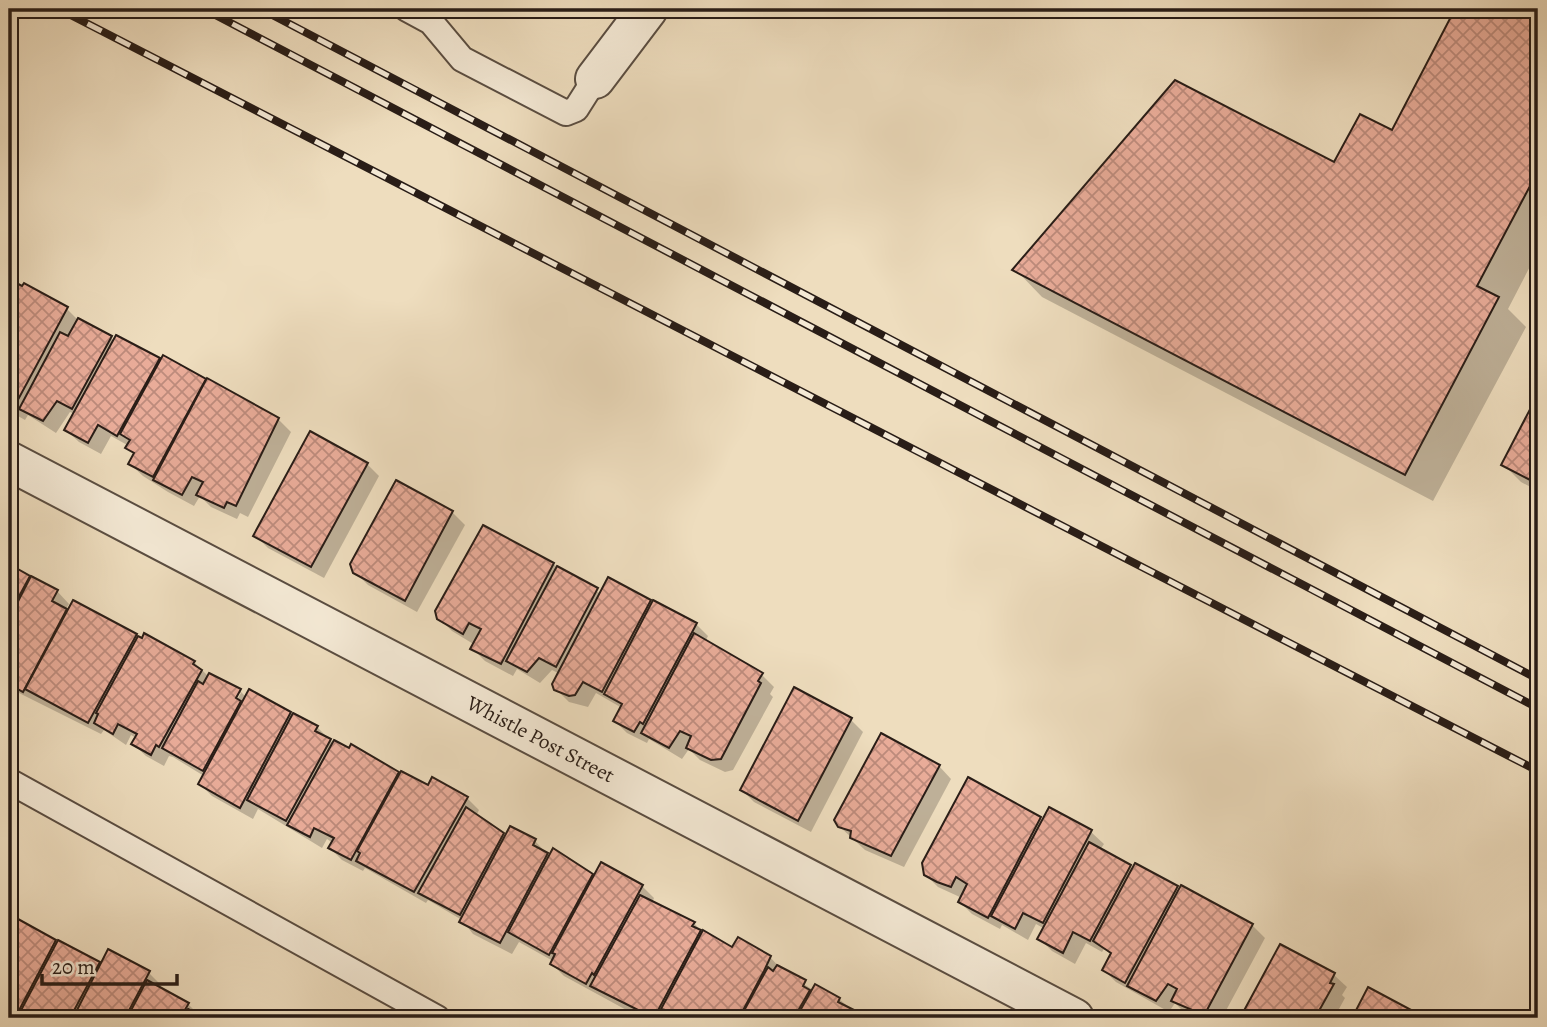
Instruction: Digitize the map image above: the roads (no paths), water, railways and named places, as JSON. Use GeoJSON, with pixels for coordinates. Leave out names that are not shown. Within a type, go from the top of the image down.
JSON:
{"type":"FeatureCollection","features":[{"type":"Feature","properties":{"kind":"street"},"geometry":{"type":"LineString","coordinates":[[595,79],[648,9]]}},
{"type":"Feature","properties":{"kind":"street","name":"Whistle Post Street"},"geometry":{"type":"LineString","coordinates":[[9,461],[1073,1018]]}},
{"type":"Feature","properties":{"kind":"lane"},"geometry":{"type":"LineString","coordinates":[[407,9],[431,22],[462,59],[566,113],[576,109],[595,79]]}},
{"type":"Feature","properties":{"kind":"lane"},"geometry":{"type":"LineString","coordinates":[[9,781],[437,1018]]}},
{"type":"Feature","properties":{"kind":"railway"},"geometry":{"type":"LineString","coordinates":[[59,9],[1538,771]]}},
{"type":"Feature","properties":{"kind":"railway"},"geometry":{"type":"LineString","coordinates":[[204,9],[1538,708]]}},
{"type":"Feature","properties":{"kind":"railway"},"geometry":{"type":"LineString","coordinates":[[261,9],[1538,679]]}}]}
